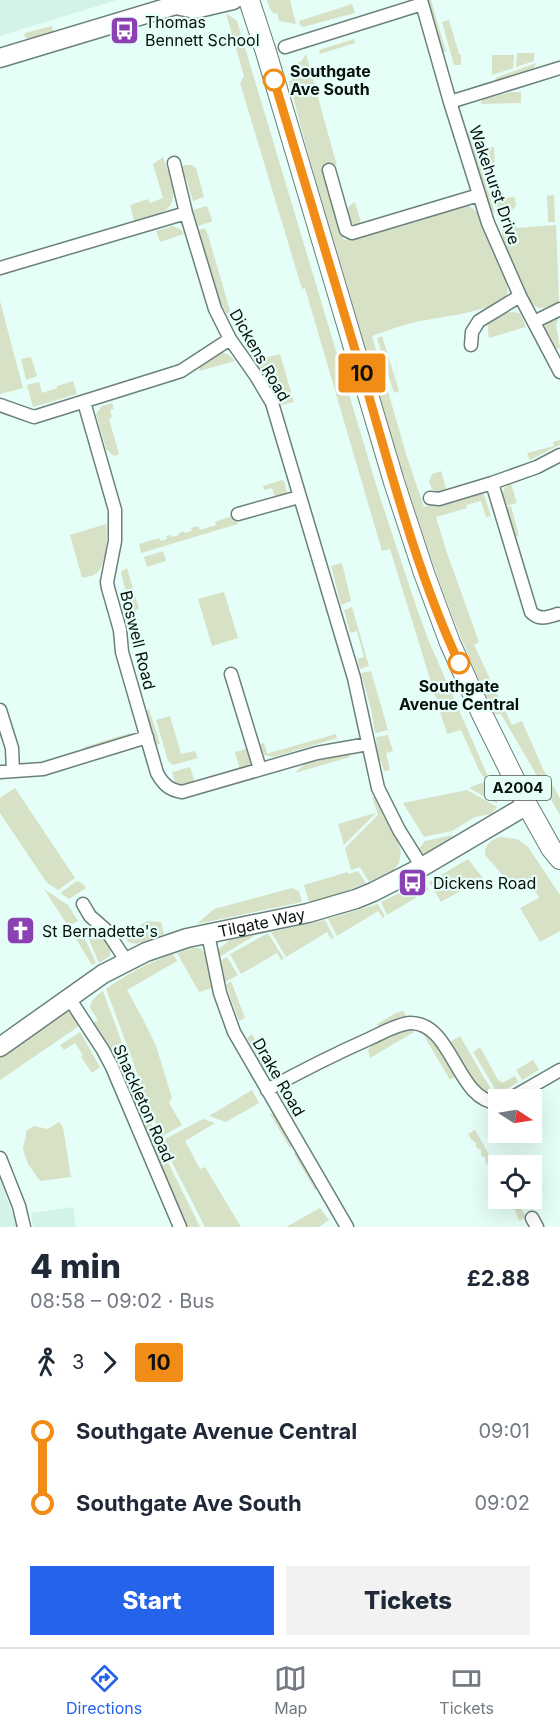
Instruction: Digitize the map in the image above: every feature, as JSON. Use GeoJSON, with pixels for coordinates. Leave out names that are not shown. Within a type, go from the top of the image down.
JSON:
{"type":"FeatureCollection","features":[{"type":"Feature","properties":{"kind":"main road","name":"A2004"},"geometry":{"type":"LineString","coordinates":[[249,0],[394,482],[424,573],[450,643],[527,805],[551,848],[560,859]]}},
{"type":"Feature","properties":{"kind":"street"},"geometry":{"type":"LineString","coordinates":[[0,58],[178,2],[195,9],[233,0]]}},
{"type":"Feature","properties":{"kind":"street"},"geometry":{"type":"LineString","coordinates":[[285,47],[421,2]]}},
{"type":"Feature","properties":{"kind":"street","name":"Wakehurst Drive"},"geometry":{"type":"LineString","coordinates":[[421,2],[488,223],[520,296],[560,372]]}},
{"type":"Feature","properties":{"kind":"street"},"geometry":{"type":"LineString","coordinates":[[450,102],[560,68]]}},
{"type":"Feature","properties":{"kind":"street","name":"Dickens Road"},"geometry":{"type":"LineString","coordinates":[[174,163],[186,213],[215,309],[230,339],[272,403],[354,678],[378,788],[399,830],[422,867]]}},
{"type":"Feature","properties":{"kind":"street"},"geometry":{"type":"LineString","coordinates":[[329,170],[346,230],[352,233],[478,195]]}},
{"type":"Feature","properties":{"kind":"street"},"geometry":{"type":"LineString","coordinates":[[0,268],[186,213]]}},
{"type":"Feature","properties":{"kind":"street"},"geometry":{"type":"LineString","coordinates":[[471,345],[472,332],[479,321],[520,296]]}},
{"type":"Feature","properties":{"kind":"street"},"geometry":{"type":"LineString","coordinates":[[534,322],[560,309]]}},
{"type":"Feature","properties":{"kind":"street"},"geometry":{"type":"LineString","coordinates":[[0,405],[34,417],[181,371],[230,339]]}},
{"type":"Feature","properties":{"kind":"street","name":"Boswell Road"},"geometry":{"type":"LineString","coordinates":[[84,402],[115,510],[116,530],[107,582],[108,588],[120,630],[122,652],[157,773],[167,787],[182,792],[317,753],[368,744]]}},
{"type":"Feature","properties":{"kind":"street"},"geometry":{"type":"LineString","coordinates":[[430,498],[439,499],[492,483],[560,455]]}},
{"type":"Feature","properties":{"kind":"street"},"geometry":{"type":"LineString","coordinates":[[492,483],[531,612],[542,618],[558,614]]}},
{"type":"Feature","properties":{"kind":"street"},"geometry":{"type":"LineString","coordinates":[[238,514],[299,497]]}},
{"type":"Feature","properties":{"kind":"street"},"geometry":{"type":"LineString","coordinates":[[231,674],[260,769]]}},
{"type":"Feature","properties":{"kind":"street"},"geometry":{"type":"LineString","coordinates":[[0,710],[12,748],[13,771]]}},
{"type":"Feature","properties":{"kind":"street"},"geometry":{"type":"LineString","coordinates":[[0,772],[43,769],[147,737]]}},
{"type":"Feature","properties":{"kind":"street","name":"Tilgate Way"},"geometry":{"type":"LineString","coordinates":[[0,1047],[103,974],[127,962],[168,944],[308,913],[356,899],[422,867],[527,805]]}},
{"type":"Feature","properties":{"kind":"street"},"geometry":{"type":"LineString","coordinates":[[83,904],[90,916],[106,930],[127,962]]}},
{"type":"Feature","properties":{"kind":"street","name":"Drake Road"},"geometry":{"type":"LineString","coordinates":[[208,934],[220,993],[234,1032],[347,1227]]}},
{"type":"Feature","properties":{"kind":"street","name":"Shackleton Road"},"geometry":{"type":"LineString","coordinates":[[69,998],[112,1067],[180,1227]]}},
{"type":"Feature","properties":{"kind":"street"},"geometry":{"type":"LineString","coordinates":[[267,1090],[334,1055],[388,1030],[409,1023],[424,1026],[430,1030],[440,1040],[477,1096],[488,1102]]}},
{"type":"Feature","properties":{"kind":"street"},"geometry":{"type":"LineString","coordinates":[[527,1089],[560,1070]]}},
{"type":"Feature","properties":{"kind":"street"},"geometry":{"type":"LineString","coordinates":[[0,1158],[24,1227]]}},
{"type":"Feature","properties":{"kind":"shaded area"},"geometry":{"type":"Polygon","coordinates":[[[0,0],[117,0],[0,36],[0,0]]]}},
{"type":"Feature","properties":{"kind":"shaded area"},"geometry":{"type":"Polygon","coordinates":[[[267,0],[290,0],[296,24],[279,21],[277,13],[274,14],[270,9],[267,0]]]}},
{"type":"Feature","properties":{"kind":"shaded area"},"geometry":{"type":"Polygon","coordinates":[[[426,0],[431,0],[446,52],[442,52],[426,0]]]}},
{"type":"Feature","properties":{"kind":"shaded area"},"geometry":{"type":"Polygon","coordinates":[[[352,4],[355,13],[303,27],[300,25],[299,21],[352,4]]]}},
{"type":"Feature","properties":{"kind":"shaded area"},"geometry":{"type":"Polygon","coordinates":[[[226,13],[237,21],[378,491],[417,609],[498,804],[469,788],[486,781],[461,730],[447,734],[390,549],[382,551],[305,288],[302,289],[240,83],[244,76],[226,13]]]}},
{"type":"Feature","properties":{"kind":"shaded area"},"geometry":{"type":"Polygon","coordinates":[[[449,20],[461,55],[461,65],[454,65],[442,22],[449,20]]]}},
{"type":"Feature","properties":{"kind":"shaded area"},"geometry":{"type":"Polygon","coordinates":[[[52,26],[54,33],[30,40],[24,36],[25,33],[52,26]]]}},
{"type":"Feature","properties":{"kind":"shaded area"},"geometry":{"type":"Polygon","coordinates":[[[354,39],[355,43],[320,54],[319,50],[354,39]]]}},
{"type":"Feature","properties":{"kind":"shaded area"},"geometry":{"type":"Polygon","coordinates":[[[517,53],[534,53],[534,61],[516,67],[517,53]]]}},
{"type":"Feature","properties":{"kind":"shaded area"},"geometry":{"type":"Polygon","coordinates":[[[306,54],[337,166],[323,171],[344,240],[466,205],[476,212],[482,222],[490,247],[507,284],[507,294],[493,305],[466,313],[411,323],[372,336],[424,507],[483,492],[491,516],[486,517],[481,501],[466,505],[467,508],[436,517],[479,642],[474,645],[512,725],[522,721],[543,769],[560,798],[560,815],[501,714],[495,714],[456,625],[422,533],[306,148],[289,81],[292,80],[291,75],[293,74],[291,65],[301,62],[306,54]]]}},
{"type":"Feature","properties":{"kind":"shaded area"},"geometry":{"type":"Polygon","coordinates":[[[492,55],[514,55],[513,68],[492,75],[492,55]]]}},
{"type":"Feature","properties":{"kind":"shaded area"},"geometry":{"type":"Polygon","coordinates":[[[536,63],[533,70],[496,82],[495,78],[536,63]]]}},
{"type":"Feature","properties":{"kind":"shaded area"},"geometry":{"type":"Polygon","coordinates":[[[521,92],[521,103],[481,104],[482,99],[521,92]]]}},
{"type":"Feature","properties":{"kind":"shaded area"},"geometry":{"type":"Polygon","coordinates":[[[469,131],[495,213],[490,210],[465,134],[469,131]]]}},
{"type":"Feature","properties":{"kind":"shaded area"},"geometry":{"type":"Polygon","coordinates":[[[494,147],[496,193],[494,193],[479,148],[494,147]]]}},
{"type":"Feature","properties":{"kind":"shaded area"},"geometry":{"type":"Polygon","coordinates":[[[163,157],[172,183],[171,204],[164,211],[134,221],[130,205],[148,199],[150,203],[163,198],[153,164],[163,157]]]}},
{"type":"Feature","properties":{"kind":"shaded area"},"geometry":{"type":"Polygon","coordinates":[[[184,165],[192,165],[196,168],[204,197],[193,201],[186,178],[180,175],[184,165]]]}},
{"type":"Feature","properties":{"kind":"shaded area"},"geometry":{"type":"Polygon","coordinates":[[[554,195],[555,222],[548,222],[547,196],[554,195]]]}},
{"type":"Feature","properties":{"kind":"shaded area"},"geometry":{"type":"Polygon","coordinates":[[[515,197],[516,206],[514,208],[508,212],[499,213],[495,199],[515,197]]]}},
{"type":"Feature","properties":{"kind":"shaded area"},"geometry":{"type":"Polygon","coordinates":[[[355,202],[361,223],[354,225],[349,221],[347,211],[349,206],[355,202]]]}},
{"type":"Feature","properties":{"kind":"shaded area"},"geometry":{"type":"Polygon","coordinates":[[[207,206],[212,220],[198,226],[193,210],[207,206]]]}},
{"type":"Feature","properties":{"kind":"shaded area"},"geometry":{"type":"Polygon","coordinates":[[[511,222],[517,228],[556,225],[559,302],[542,308],[531,304],[502,238],[504,225],[511,222]]]}},
{"type":"Feature","properties":{"kind":"shaded area"},"geometry":{"type":"Polygon","coordinates":[[[173,226],[184,234],[160,242],[156,231],[173,226]]]}},
{"type":"Feature","properties":{"kind":"shaded area"},"geometry":{"type":"Polygon","coordinates":[[[205,228],[232,318],[229,318],[223,308],[211,275],[199,230],[205,228]]]}},
{"type":"Feature","properties":{"kind":"shaded area"},"geometry":{"type":"Polygon","coordinates":[[[0,301],[23,388],[0,394],[0,301]]]}},
{"type":"Feature","properties":{"kind":"shaded area"},"geometry":{"type":"Polygon","coordinates":[[[511,312],[520,313],[526,327],[489,338],[489,322],[495,316],[511,312]]]}},
{"type":"Feature","properties":{"kind":"shaded area"},"geometry":{"type":"Polygon","coordinates":[[[560,314],[556,325],[560,348],[553,350],[545,325],[560,314]]]}},
{"type":"Feature","properties":{"kind":"shaded area"},"geometry":{"type":"Polygon","coordinates":[[[382,336],[399,391],[394,393],[377,338],[382,336]]]}},
{"type":"Feature","properties":{"kind":"shaded area"},"geometry":{"type":"Polygon","coordinates":[[[253,347],[260,359],[280,354],[294,402],[282,405],[248,350],[253,347]]]}},
{"type":"Feature","properties":{"kind":"shaded area"},"geometry":{"type":"Polygon","coordinates":[[[222,352],[235,361],[199,371],[200,366],[222,352]]]}},
{"type":"Feature","properties":{"kind":"shaded area"},"geometry":{"type":"Polygon","coordinates":[[[31,357],[37,376],[26,380],[21,359],[31,357]]]}},
{"type":"Feature","properties":{"kind":"shaded area"},"geometry":{"type":"Polygon","coordinates":[[[73,381],[77,394],[33,407],[27,385],[39,382],[42,393],[73,381]]]}},
{"type":"Feature","properties":{"kind":"shaded area"},"geometry":{"type":"Polygon","coordinates":[[[112,403],[114,409],[110,410],[112,417],[109,419],[119,454],[114,456],[106,449],[96,414],[102,406],[112,403]]]}},
{"type":"Feature","properties":{"kind":"shaded area"},"geometry":{"type":"Polygon","coordinates":[[[560,440],[560,445],[530,460],[527,453],[554,446],[553,442],[560,440]]]}},
{"type":"Feature","properties":{"kind":"shaded area"},"geometry":{"type":"Polygon","coordinates":[[[441,471],[447,492],[438,493],[432,489],[429,482],[432,474],[441,471]]]}},
{"type":"Feature","properties":{"kind":"shaded area"},"geometry":{"type":"Polygon","coordinates":[[[282,480],[287,493],[283,496],[275,497],[272,488],[264,490],[263,486],[282,480]]]}},
{"type":"Feature","properties":{"kind":"shaded area"},"geometry":{"type":"Polygon","coordinates":[[[511,484],[517,503],[505,506],[503,493],[505,488],[511,484]]]}},
{"type":"Feature","properties":{"kind":"shaded area"},"geometry":{"type":"Polygon","coordinates":[[[489,497],[528,620],[527,621],[489,497]]]}},
{"type":"Feature","properties":{"kind":"shaded area"},"geometry":{"type":"Polygon","coordinates":[[[511,506],[519,536],[515,537],[506,507],[511,506]]]}},
{"type":"Feature","properties":{"kind":"shaded area"},"geometry":{"type":"Polygon","coordinates":[[[235,515],[238,524],[141,553],[139,544],[159,538],[161,541],[167,539],[166,536],[171,535],[172,537],[184,531],[185,533],[192,531],[191,528],[198,526],[200,530],[235,515]]]}},
{"type":"Feature","properties":{"kind":"shaded area"},"geometry":{"type":"Polygon","coordinates":[[[106,524],[107,535],[100,569],[92,576],[82,578],[70,535],[106,524]]]}},
{"type":"Feature","properties":{"kind":"shaded area"},"geometry":{"type":"Polygon","coordinates":[[[163,551],[166,561],[147,567],[144,557],[163,551]]]}},
{"type":"Feature","properties":{"kind":"shaded area"},"geometry":{"type":"Polygon","coordinates":[[[342,563],[351,601],[341,605],[331,566],[342,563]]]}},
{"type":"Feature","properties":{"kind":"shaded area"},"geometry":{"type":"Polygon","coordinates":[[[127,568],[139,609],[131,611],[121,573],[127,568]]]}},
{"type":"Feature","properties":{"kind":"shaded area"},"geometry":{"type":"Polygon","coordinates":[[[224,592],[238,638],[212,646],[198,599],[224,592]]]}},
{"type":"Feature","properties":{"kind":"shaded area"},"geometry":{"type":"Polygon","coordinates":[[[352,607],[369,666],[360,669],[357,659],[364,657],[357,631],[350,633],[344,610],[352,607]]]}},
{"type":"Feature","properties":{"kind":"shaded area"},"geometry":{"type":"Polygon","coordinates":[[[371,671],[388,730],[375,733],[361,673],[371,671]]]}},
{"type":"Feature","properties":{"kind":"shaded area"},"geometry":{"type":"Polygon","coordinates":[[[149,709],[160,744],[154,745],[144,712],[149,709]]]}},
{"type":"Feature","properties":{"kind":"shaded area"},"geometry":{"type":"Polygon","coordinates":[[[170,716],[181,754],[195,751],[198,758],[173,765],[168,761],[156,720],[170,716]]]}},
{"type":"Feature","properties":{"kind":"shaded area"},"geometry":{"type":"Polygon","coordinates":[[[130,733],[131,737],[87,750],[84,747],[130,733]]]}},
{"type":"Feature","properties":{"kind":"shaded area"},"geometry":{"type":"Polygon","coordinates":[[[336,734],[337,738],[274,757],[264,755],[260,744],[264,743],[269,753],[336,734]]]}},
{"type":"Feature","properties":{"kind":"shaded area"},"geometry":{"type":"Polygon","coordinates":[[[388,735],[393,751],[386,753],[390,770],[384,771],[381,761],[378,761],[376,737],[388,735]]]}},
{"type":"Feature","properties":{"kind":"shaded area"},"geometry":{"type":"Polygon","coordinates":[[[250,748],[252,760],[246,768],[240,770],[235,752],[250,748]]]}},
{"type":"Feature","properties":{"kind":"shaded area"},"geometry":{"type":"Polygon","coordinates":[[[349,754],[350,757],[295,773],[305,763],[349,754]]]}},
{"type":"Feature","properties":{"kind":"shaded area"},"geometry":{"type":"Polygon","coordinates":[[[190,767],[195,782],[180,785],[175,783],[172,772],[190,767]]]}},
{"type":"Feature","properties":{"kind":"shaded area"},"geometry":{"type":"Polygon","coordinates":[[[15,788],[75,878],[58,890],[47,883],[0,813],[0,798],[15,788]]]}},
{"type":"Feature","properties":{"kind":"shaded area"},"geometry":{"type":"Polygon","coordinates":[[[467,790],[497,807],[491,814],[475,817],[452,831],[424,837],[403,803],[467,790]]]}},
{"type":"Feature","properties":{"kind":"shaded area"},"geometry":{"type":"Polygon","coordinates":[[[372,797],[398,842],[401,852],[399,863],[393,871],[369,882],[360,867],[351,870],[345,848],[378,815],[372,797]]]}},
{"type":"Feature","properties":{"kind":"shaded area"},"geometry":{"type":"Polygon","coordinates":[[[375,814],[344,845],[338,824],[375,814]]]}},
{"type":"Feature","properties":{"kind":"shaded area"},"geometry":{"type":"Polygon","coordinates":[[[453,835],[432,853],[417,851],[425,841],[453,835]]]}},
{"type":"Feature","properties":{"kind":"shaded area"},"geometry":{"type":"Polygon","coordinates":[[[500,837],[517,839],[528,847],[560,895],[560,931],[540,942],[520,908],[539,898],[530,882],[518,885],[509,882],[485,855],[489,843],[500,837]]]}},
{"type":"Feature","properties":{"kind":"shaded area"},"geometry":{"type":"Polygon","coordinates":[[[468,859],[483,878],[441,902],[429,882],[468,859]]]}},
{"type":"Feature","properties":{"kind":"shaded area"},"geometry":{"type":"Polygon","coordinates":[[[358,871],[366,883],[330,897],[309,902],[304,885],[358,871]]]}},
{"type":"Feature","properties":{"kind":"shaded area"},"geometry":{"type":"Polygon","coordinates":[[[77,881],[86,888],[69,899],[60,893],[77,881]]]}},
{"type":"Feature","properties":{"kind":"shaded area"},"geometry":{"type":"Polygon","coordinates":[[[424,881],[429,890],[387,915],[381,902],[424,881]]]}},
{"type":"Feature","properties":{"kind":"shaded area"},"geometry":{"type":"Polygon","coordinates":[[[292,888],[299,891],[302,902],[197,924],[214,909],[292,888]]]}},
{"type":"Feature","properties":{"kind":"shaded area"},"geometry":{"type":"Polygon","coordinates":[[[44,889],[68,905],[78,921],[68,926],[44,889]]]}},
{"type":"Feature","properties":{"kind":"shaded area"},"geometry":{"type":"Polygon","coordinates":[[[378,904],[385,916],[383,918],[378,911],[337,936],[328,919],[378,904]]]}},
{"type":"Feature","properties":{"kind":"shaded area"},"geometry":{"type":"Polygon","coordinates":[[[325,920],[334,938],[331,939],[327,932],[286,957],[271,932],[325,920]]]}},
{"type":"Feature","properties":{"kind":"shaded area"},"geometry":{"type":"Polygon","coordinates":[[[147,921],[161,922],[164,934],[136,944],[128,942],[125,936],[147,921]]]}},
{"type":"Feature","properties":{"kind":"shaded area"},"geometry":{"type":"Polygon","coordinates":[[[92,927],[103,935],[109,943],[111,952],[110,956],[99,963],[84,928],[92,927]]]}},
{"type":"Feature","properties":{"kind":"shaded area"},"geometry":{"type":"Polygon","coordinates":[[[80,928],[96,963],[92,965],[73,934],[80,928]]]}},
{"type":"Feature","properties":{"kind":"shaded area"},"geometry":{"type":"Polygon","coordinates":[[[259,933],[219,957],[219,949],[232,938],[259,933]]]}},
{"type":"Feature","properties":{"kind":"shaded area"},"geometry":{"type":"Polygon","coordinates":[[[268,933],[284,959],[281,960],[277,953],[241,974],[230,954],[268,933]]]}},
{"type":"Feature","properties":{"kind":"shaded area"},"geometry":{"type":"Polygon","coordinates":[[[200,948],[204,952],[212,988],[199,992],[177,953],[200,948]]]}},
{"type":"Feature","properties":{"kind":"shaded area"},"geometry":{"type":"Polygon","coordinates":[[[173,954],[177,961],[127,990],[156,1046],[172,1098],[169,1103],[182,1125],[161,1137],[106,989],[138,969],[173,954]]]}},
{"type":"Feature","properties":{"kind":"shaded area"},"geometry":{"type":"Polygon","coordinates":[[[227,957],[238,975],[225,982],[221,960],[227,957]]]}},
{"type":"Feature","properties":{"kind":"shaded area"},"geometry":{"type":"Polygon","coordinates":[[[231,981],[245,1018],[239,1021],[226,985],[231,981]]]}},
{"type":"Feature","properties":{"kind":"shaded area"},"geometry":{"type":"Polygon","coordinates":[[[103,991],[156,1136],[153,1141],[150,1141],[120,1069],[93,1023],[98,1020],[90,1008],[94,998],[103,991]]]}},
{"type":"Feature","properties":{"kind":"shaded area"},"geometry":{"type":"Polygon","coordinates":[[[403,1011],[408,1019],[380,1028],[377,1024],[396,1013],[403,1011]]]}},
{"type":"Feature","properties":{"kind":"shaded area"},"geometry":{"type":"Polygon","coordinates":[[[66,1012],[76,1016],[79,1026],[0,1080],[0,1054],[59,1013],[66,1012]]]}},
{"type":"Feature","properties":{"kind":"shaded area"},"geometry":{"type":"Polygon","coordinates":[[[415,1029],[414,1032],[370,1058],[368,1050],[380,1039],[415,1029]]]}},
{"type":"Feature","properties":{"kind":"shaded area"},"geometry":{"type":"Polygon","coordinates":[[[80,1032],[100,1067],[92,1073],[75,1043],[64,1050],[60,1045],[80,1032]]]}},
{"type":"Feature","properties":{"kind":"shaded area"},"geometry":{"type":"Polygon","coordinates":[[[425,1033],[435,1042],[458,1075],[450,1080],[423,1034],[425,1033]]]}},
{"type":"Feature","properties":{"kind":"shaded area"},"geometry":{"type":"Polygon","coordinates":[[[252,1034],[270,1065],[273,1064],[277,1070],[274,1072],[265,1071],[247,1038],[252,1034]]]}},
{"type":"Feature","properties":{"kind":"shaded area"},"geometry":{"type":"Polygon","coordinates":[[[460,1036],[491,1089],[488,1089],[488,1094],[479,1090],[448,1043],[460,1036]]]}},
{"type":"Feature","properties":{"kind":"shaded area"},"geometry":{"type":"Polygon","coordinates":[[[480,1047],[498,1080],[502,1083],[515,1076],[518,1082],[506,1089],[495,1089],[473,1052],[480,1047]]]}},
{"type":"Feature","properties":{"kind":"shaded area"},"geometry":{"type":"Polygon","coordinates":[[[533,1060],[539,1070],[522,1080],[516,1070],[533,1060]]]}},
{"type":"Feature","properties":{"kind":"shaded area"},"geometry":{"type":"Polygon","coordinates":[[[252,1090],[259,1103],[226,1122],[209,1116],[252,1090]]]}},
{"type":"Feature","properties":{"kind":"shaded area"},"geometry":{"type":"Polygon","coordinates":[[[275,1112],[295,1145],[290,1148],[270,1114],[275,1112]]]}},
{"type":"Feature","properties":{"kind":"shaded area"},"geometry":{"type":"Polygon","coordinates":[[[203,1119],[215,1123],[185,1141],[200,1169],[205,1167],[241,1227],[205,1227],[162,1143],[163,1140],[203,1119]]]}},
{"type":"Feature","properties":{"kind":"shaded area"},"geometry":{"type":"Polygon","coordinates":[[[59,1122],[63,1127],[71,1177],[40,1181],[25,1156],[23,1147],[26,1131],[34,1126],[48,1129],[59,1122]]]}},
{"type":"Feature","properties":{"kind":"shaded area"},"geometry":{"type":"Polygon","coordinates":[[[475,1130],[489,1155],[488,1165],[481,1155],[481,1150],[476,1147],[476,1143],[468,1134],[475,1130]]]}},
{"type":"Feature","properties":{"kind":"shaded area"},"geometry":{"type":"Polygon","coordinates":[[[158,1143],[200,1227],[187,1227],[153,1148],[158,1143]]]}},
{"type":"Feature","properties":{"kind":"shaded area"},"geometry":{"type":"Polygon","coordinates":[[[299,1151],[320,1188],[315,1190],[294,1154],[299,1151]]]}},
{"type":"Feature","properties":{"kind":"shaded area"},"geometry":{"type":"Polygon","coordinates":[[[0,1179],[13,1216],[17,1227],[0,1227],[0,1179]]]}},
{"type":"Feature","properties":{"kind":"shaded area"},"geometry":{"type":"Polygon","coordinates":[[[73,1207],[76,1227],[33,1227],[31,1213],[73,1207]]]}},
{"type":"Feature","properties":{"kind":"shaded area"},"geometry":{"type":"Polygon","coordinates":[[[320,1208],[329,1220],[319,1227],[286,1227],[320,1208]]]}},
{"type":"Feature","properties":{"kind":"shaded area"},"geometry":{"type":"Polygon","coordinates":[[[521,1209],[526,1217],[519,1221],[515,1210],[521,1209]]]}},
{"type":"Feature","properties":{"kind":"bus line","name":"10"},"geometry":{"type":"LineString","coordinates":[[274,80],[394,482],[424,573],[459,663]]}},
{"type":"Feature","properties":{"kind":"place","name":"Thomas Bennett School"},"geometry":{"type":"Point","coordinates":[124,31]}},
{"type":"Feature","properties":{"kind":"place","name":"Southgate Ave South"},"geometry":{"type":"Point","coordinates":[274,80]}},
{"type":"Feature","properties":{"kind":"place","name":"Southgate Avenue Central"},"geometry":{"type":"Point","coordinates":[459,663]}},
{"type":"Feature","properties":{"kind":"place","name":"Dickens Road"},"geometry":{"type":"Point","coordinates":[412,883]}},
{"type":"Feature","properties":{"kind":"place","name":"St Bernadette's"},"geometry":{"type":"Point","coordinates":[21,931]}}]}
